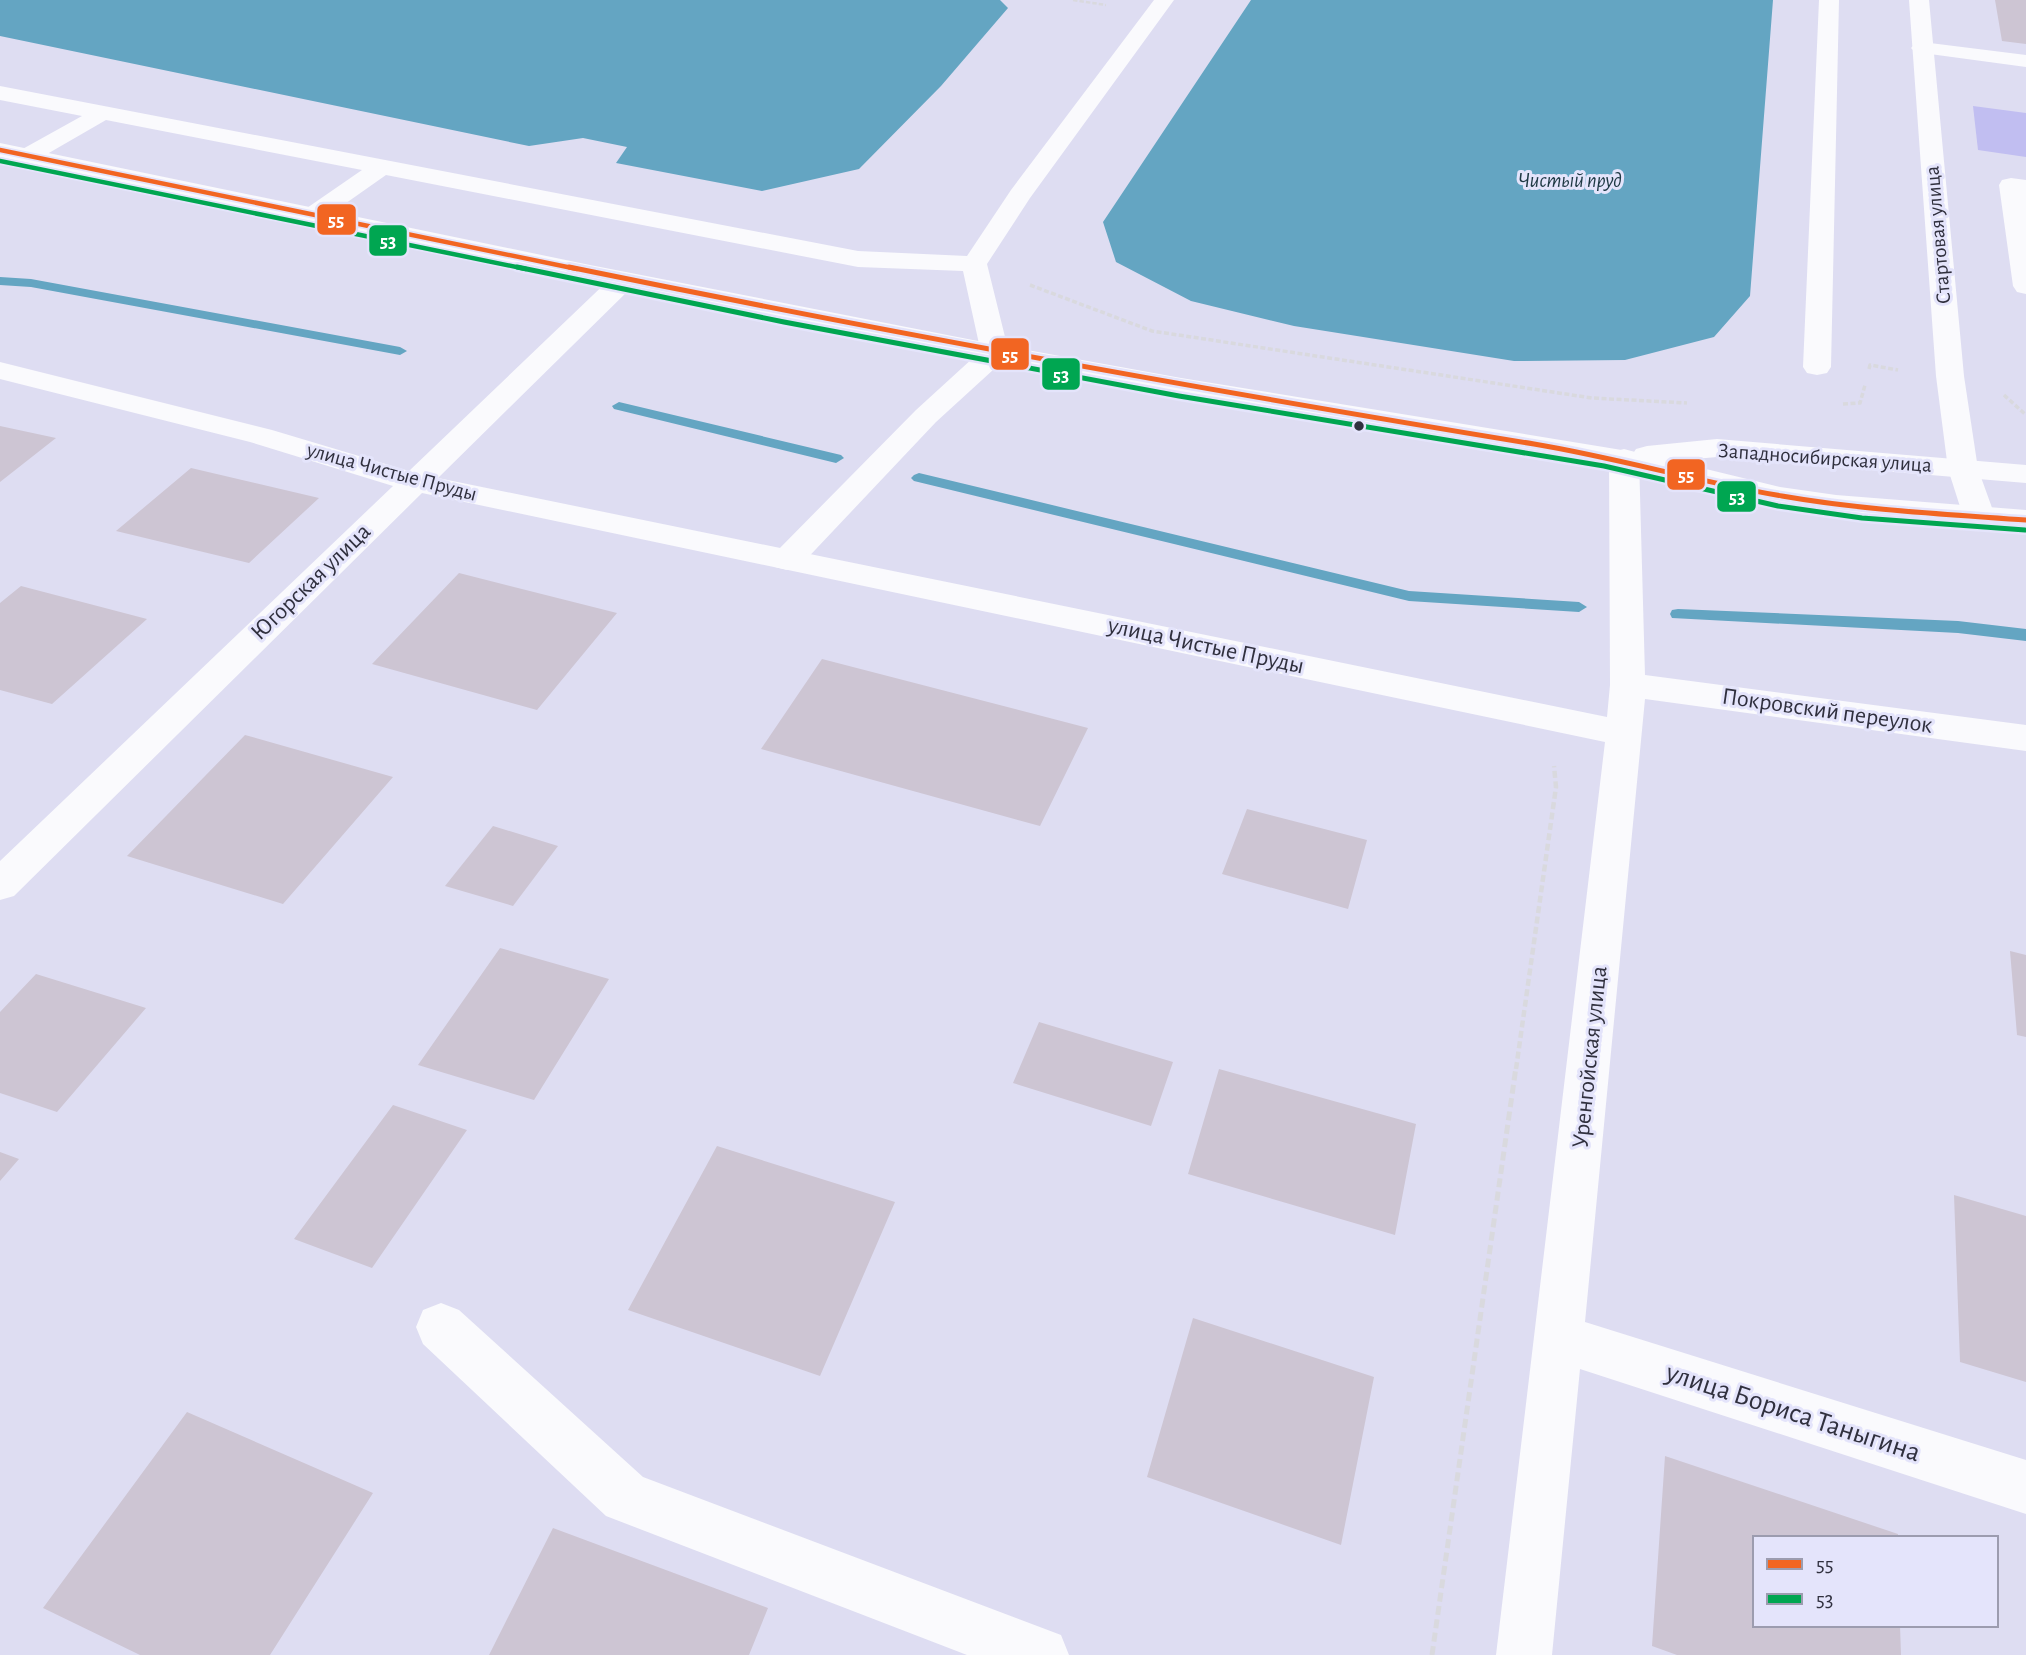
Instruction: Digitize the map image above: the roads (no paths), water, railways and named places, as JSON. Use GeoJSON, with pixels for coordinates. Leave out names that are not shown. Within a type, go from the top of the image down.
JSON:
{"type":"FeatureCollection","features":[{"type":"Feature","properties":{"kind":"street"},"geometry":{"type":"LineString","coordinates":[[788,560],[926,416],[995,354],[974,264],[1020,195],[1164,0]]}},
{"type":"Feature","properties":{"kind":"street"},"geometry":{"type":"LineString","coordinates":[[1817,367],[1829,0]]}},
{"type":"Feature","properties":{"kind":"street","name":"Стартовая улица"},"geometry":{"type":"LineString","coordinates":[[1919,0],[1950,376],[1963,469],[1979,516]]}},
{"type":"Feature","properties":{"kind":"street"},"geometry":{"type":"LineString","coordinates":[[1922,48],[2026,61]]}},
{"type":"Feature","properties":{"kind":"street"},"geometry":{"type":"LineString","coordinates":[[0,93],[858,259],[974,264]]}},
{"type":"Feature","properties":{"kind":"street"},"geometry":{"type":"LineString","coordinates":[[27,156],[103,113]]}},
{"type":"Feature","properties":{"kind":"street","name":"Западносибирская улица"},"geometry":{"type":"LineString","coordinates":[[0,150],[995,354],[1401,425],[1624,458],[1726,485],[1811,501],[2026,520]]}},
{"type":"Feature","properties":{"kind":"street"},"geometry":{"type":"LineString","coordinates":[[313,215],[382,167]]}},
{"type":"Feature","properties":{"kind":"street"},"geometry":{"type":"LineString","coordinates":[[2026,187],[2011,185],[2026,286]]}},
{"type":"Feature","properties":{"kind":"street","name":"Югорская улица"},"geometry":{"type":"LineString","coordinates":[[0,885],[412,482],[624,280]]}},
{"type":"Feature","properties":{"kind":"street","name":"улица Чистые Пруды"},"geometry":{"type":"LineString","coordinates":[[0,370],[261,436],[412,482],[1624,733]]}},
{"type":"Feature","properties":{"kind":"street","name":"Западносибирская улица"},"geometry":{"type":"LineString","coordinates":[[1624,458],[1717,448],[2026,474]]}},
{"type":"Feature","properties":{"kind":"street","name":"Уренгойская улица"},"geometry":{"type":"LineString","coordinates":[[1524,1655],[1624,733],[1628,685],[1624,458]]}},
{"type":"Feature","properties":{"kind":"street","name":"Покровский переулок"},"geometry":{"type":"LineString","coordinates":[[1628,685],[2026,738]]}},
{"type":"Feature","properties":{"kind":"street"},"geometry":{"type":"LineString","coordinates":[[441,1326],[625,1497],[1041,1655]]}},
{"type":"Feature","properties":{"kind":"street","name":"улица Бориса Таныгина"},"geometry":{"type":"LineString","coordinates":[[1560,1339],[2026,1487]]}},
{"type":"Feature","properties":{"kind":"water"},"geometry":{"type":"Polygon","coordinates":[[[0,0],[1000,0],[1008,8],[941,86],[859,169],[762,191],[616,163],[627,147],[583,138],[529,146],[0,36],[0,0]]]}},
{"type":"Feature","properties":{"kind":"water","name":"Чистый пруд"},"geometry":{"type":"Polygon","coordinates":[[[1251,0],[1773,0],[1750,296],[1714,337],[1625,360],[1514,361],[1294,326],[1191,301],[1116,262],[1103,222],[1251,0]]]}},
{"type":"Feature","properties":{"kind":"waterway"},"geometry":{"type":"LineString","coordinates":[[0,281],[31,283],[400,351]]}},
{"type":"Feature","properties":{"kind":"waterway"},"geometry":{"type":"LineString","coordinates":[[619,406],[836,458]]}},
{"type":"Feature","properties":{"kind":"waterway"},"geometry":{"type":"LineString","coordinates":[[919,478],[1409,596],[1579,607]]}},
{"type":"Feature","properties":{"kind":"waterway"},"geometry":{"type":"LineString","coordinates":[[1678,614],[1958,627],[2026,635]]}}]}
